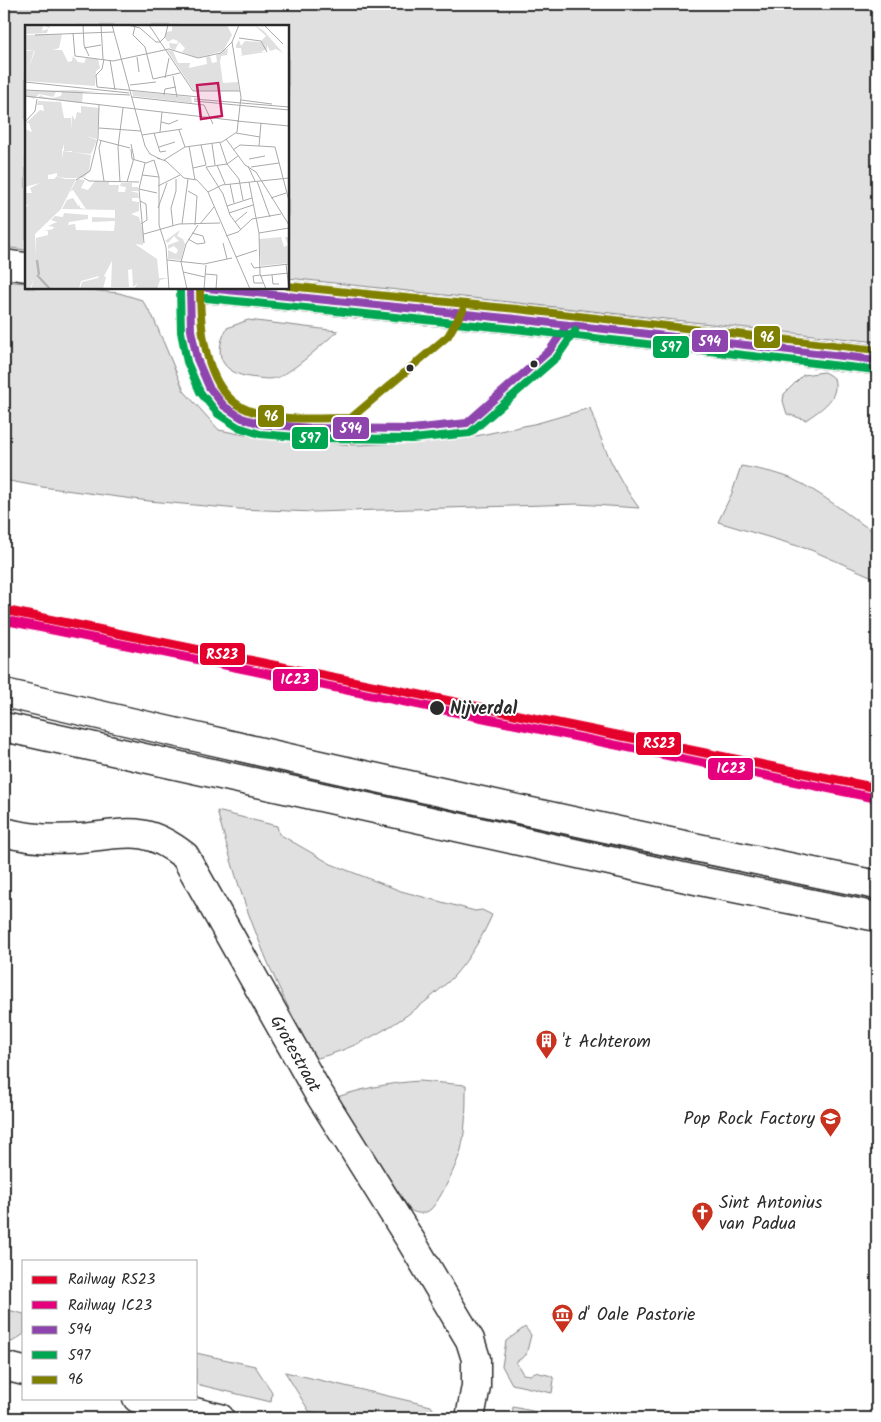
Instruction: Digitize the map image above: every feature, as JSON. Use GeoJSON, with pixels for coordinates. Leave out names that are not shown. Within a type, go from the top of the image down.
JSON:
{"type":"FeatureCollection","features":[{"type":"Feature","properties":{"kind":"main road"},"geometry":{"type":"LineString","coordinates":[[4,264],[25,267]]}},
{"type":"Feature","properties":{"kind":"main road"},"geometry":{"type":"LineString","coordinates":[[218,289],[525,320],[877,360]]}},
{"type":"Feature","properties":{"kind":"main road"},"geometry":{"type":"LineString","coordinates":[[4,692],[371,776],[749,859],[877,885]]}},
{"type":"Feature","properties":{"kind":"main road"},"geometry":{"type":"LineString","coordinates":[[4,727],[705,882],[877,917]]}},
{"type":"Feature","properties":{"kind":"main road","name":"Grotestraat"},"geometry":{"type":"LineString","coordinates":[[4,832],[18,836],[52,839],[129,832],[149,836],[169,844],[185,856],[316,1090],[411,1241],[470,1340],[476,1359],[476,1386],[470,1418]]}},
{"type":"Feature","properties":{"kind":"main road"},"geometry":{"type":"LineString","coordinates":[[4,1366],[22,1370]]}},
{"type":"Feature","properties":{"kind":"main road"},"geometry":{"type":"LineString","coordinates":[[145,1400],[220,1418]]}},
{"type":"Feature","properties":{"kind":"shaded area"},"geometry":{"type":"Polygon","coordinates":[[[4,4],[877,4],[877,342],[289,278],[289,25],[25,25],[25,250],[4,247],[4,4]]]}},
{"type":"Feature","properties":{"kind":"shaded area"},"geometry":{"type":"Polygon","coordinates":[[[4,281],[25,283],[25,289],[80,289],[119,293],[142,300],[153,317],[184,391],[219,430],[266,439],[356,445],[410,443],[476,436],[538,423],[590,408],[610,460],[639,508],[578,504],[314,512],[239,509],[149,501],[4,480],[4,281]]]}},
{"type":"Feature","properties":{"kind":"shaded area"},"geometry":{"type":"Polygon","coordinates":[[[248,320],[338,331],[303,361],[281,376],[270,379],[247,377],[237,374],[224,364],[220,349],[227,328],[248,320]]]}},
{"type":"Feature","properties":{"kind":"shaded area"},"geometry":{"type":"Polygon","coordinates":[[[824,372],[834,378],[835,385],[832,398],[828,403],[806,420],[787,414],[783,401],[784,394],[803,375],[824,372]]]}},
{"type":"Feature","properties":{"kind":"shaded area"},"geometry":{"type":"Polygon","coordinates":[[[741,466],[778,474],[802,484],[877,534],[877,579],[811,550],[718,522],[732,493],[741,466]]]}},
{"type":"Feature","properties":{"kind":"shaded area"},"geometry":{"type":"Polygon","coordinates":[[[217,811],[277,826],[279,834],[331,864],[401,891],[475,911],[482,910],[492,915],[475,947],[460,969],[424,1003],[379,1033],[347,1048],[314,1059],[264,954],[236,875],[217,811]]]}},
{"type":"Feature","properties":{"kind":"shaded area"},"geometry":{"type":"Polygon","coordinates":[[[419,1081],[466,1085],[465,1126],[459,1156],[435,1204],[428,1211],[420,1213],[410,1210],[337,1097],[377,1086],[419,1081]]]}},
{"type":"Feature","properties":{"kind":"shaded area"},"geometry":{"type":"Polygon","coordinates":[[[4,1309],[22,1314],[22,1335],[12,1342],[4,1340],[4,1309]]]}},
{"type":"Feature","properties":{"kind":"shaded area"},"geometry":{"type":"Polygon","coordinates":[[[525,1327],[531,1335],[526,1355],[516,1362],[523,1374],[530,1375],[535,1372],[552,1376],[554,1380],[552,1393],[512,1384],[502,1366],[506,1341],[525,1327]]]}},
{"type":"Feature","properties":{"kind":"shaded area"},"geometry":{"type":"Polygon","coordinates":[[[198,1353],[255,1366],[272,1392],[271,1402],[198,1384],[198,1353]]]}},
{"type":"Feature","properties":{"kind":"shaded area"},"geometry":{"type":"Polygon","coordinates":[[[285,1372],[431,1406],[435,1412],[434,1418],[339,1418],[309,1411],[285,1372]]]}},
{"type":"Feature","properties":{"kind":"shaded area"},"geometry":{"type":"Polygon","coordinates":[[[513,1407],[566,1418],[512,1418],[513,1407]]]}},
{"type":"Feature","properties":{"kind":"rail line","name":"RS23"},"geometry":{"type":"LineString","coordinates":[[4,610],[877,788]]}},
{"type":"Feature","properties":{"kind":"rail line","name":"IC23"},"geometry":{"type":"LineString","coordinates":[[4,620],[875,798]]}},
{"type":"Feature","properties":{"kind":"transit line","name":"96"},"geometry":{"type":"LineString","coordinates":[[289,286],[517,309],[877,350]]}},
{"type":"Feature","properties":{"kind":"transit line","name":"597"},"geometry":{"type":"LineString","coordinates":[[180,289],[181,332],[187,362],[200,392],[218,414],[238,427],[260,434],[310,438],[412,439],[470,433],[557,357],[575,331]]}},
{"type":"Feature","properties":{"kind":"transit line","name":"594"},"geometry":{"type":"LineString","coordinates":[[190,289],[191,330],[197,359],[209,387],[224,406],[242,418],[261,424],[310,428],[412,429],[467,423],[550,350],[567,325]]}},
{"type":"Feature","properties":{"kind":"transit line","name":"96"},"geometry":{"type":"LineString","coordinates":[[200,289],[201,321],[204,339],[214,374],[222,389],[234,401],[248,410],[286,418],[351,418],[448,336],[463,310]]}},
{"type":"Feature","properties":{"kind":"transit line","name":"594"},"geometry":{"type":"LineString","coordinates":[[217,289],[516,319],[877,360]]}},
{"type":"Feature","properties":{"kind":"transit line","name":"597"},"geometry":{"type":"LineString","coordinates":[[206,298],[515,329],[876,370]]}},
{"type":"Feature","properties":{"kind":"place","name":"Nijverdal"},"geometry":{"type":"Point","coordinates":[437,708]}},
{"type":"Feature","properties":{"kind":"place","name":"'t Achterom"},"geometry":{"type":"Point","coordinates":[546,1060]}},
{"type":"Feature","properties":{"kind":"place","name":"Pop Rock Factory"},"geometry":{"type":"Point","coordinates":[831,1137]}},
{"type":"Feature","properties":{"kind":"place","name":"Sint Antonius van Padua"},"geometry":{"type":"Point","coordinates":[703,1231]}},
{"type":"Feature","properties":{"kind":"place","name":"d' Oale Pastorie"},"geometry":{"type":"Point","coordinates":[562,1333]}}]}
